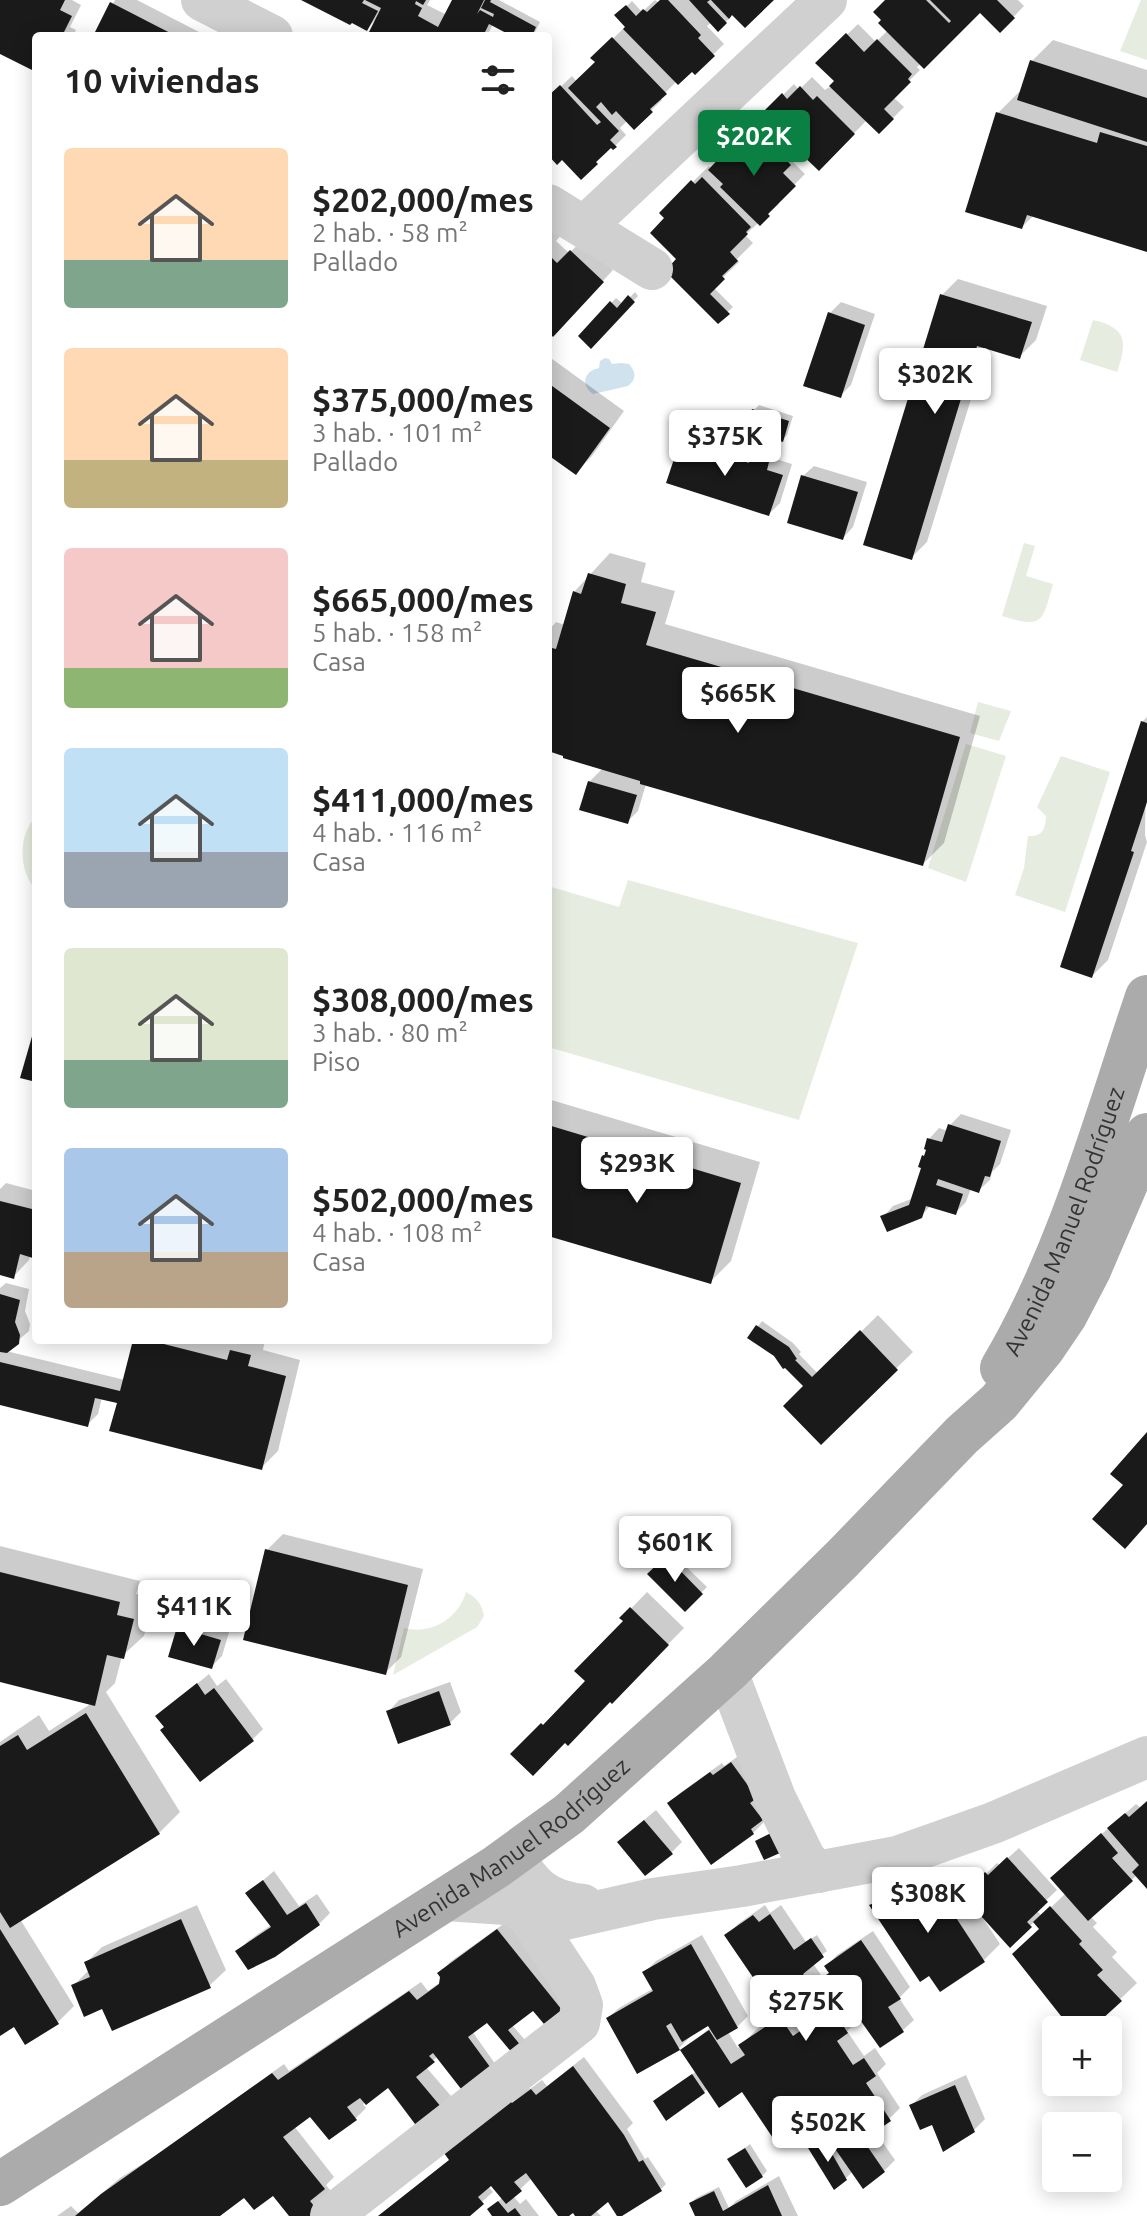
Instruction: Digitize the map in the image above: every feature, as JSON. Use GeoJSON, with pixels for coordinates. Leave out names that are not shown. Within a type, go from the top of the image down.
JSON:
{"type":"FeatureCollection","features":[{"type":"Feature","properties":{"kind":"main road","name":"Avenida Manuel Rodríguez"},"geometry":{"type":"LineString","coordinates":[[962,1435],[1010,1355],[1065,1236],[1147,997]]}},
{"type":"Feature","properties":{"kind":"main road","name":"Avenida Manuel Rodríguez"},"geometry":{"type":"LineString","coordinates":[[0,2184],[512,1855],[569,1814],[727,1672],[1015,1385],[1065,1316],[1089,1270],[1147,1135]]}},
{"type":"Feature","properties":{"kind":"street"},"geometry":{"type":"LineString","coordinates":[[202,0],[264,32]]}},
{"type":"Feature","properties":{"kind":"street"},"geometry":{"type":"LineString","coordinates":[[584,227],[826,0]]}},
{"type":"Feature","properties":{"kind":"street"},"geometry":{"type":"LineString","coordinates":[[552,207],[652,269]]}},
{"type":"Feature","properties":{"kind":"street"},"geometry":{"type":"LineString","coordinates":[[727,1672],[775,1798],[805,1859],[818,1872]]}},
{"type":"Feature","properties":{"kind":"street"},"geometry":{"type":"LineString","coordinates":[[445,1900],[506,1904],[541,1919],[556,1921],[608,1908],[897,1857],[993,1823],[1147,1757]]}},
{"type":"Feature","properties":{"kind":"street"},"geometry":{"type":"LineString","coordinates":[[512,1855],[526,1876],[545,1895],[567,1903],[608,1908]]}},
{"type":"Feature","properties":{"kind":"street"},"geometry":{"type":"LineString","coordinates":[[331,2216],[579,2023],[582,2005],[575,1986],[526,1912]]}},
{"type":"Feature","properties":{"kind":"shaded area"},"geometry":{"type":"Polygon","coordinates":[[[1141,0],[1147,0],[1147,60],[1120,51],[1141,0]]]}},
{"type":"Feature","properties":{"kind":"shaded area"},"geometry":{"type":"Polygon","coordinates":[[[1093,320],[1113,327],[1122,338],[1117,372],[1080,360],[1093,320]]]}},
{"type":"Feature","properties":{"kind":"shaded area"},"geometry":{"type":"Polygon","coordinates":[[[1024,543],[1035,546],[1026,576],[1053,584],[1043,614],[1034,622],[1002,616],[1024,543]]]}},
{"type":"Feature","properties":{"kind":"shaded area"},"geometry":{"type":"Polygon","coordinates":[[[978,702],[1011,711],[999,741],[970,733],[978,702]]]}},
{"type":"Feature","properties":{"kind":"shaded area"},"geometry":{"type":"Polygon","coordinates":[[[966,744],[1006,756],[966,882],[928,868],[966,744]]]}},
{"type":"Feature","properties":{"kind":"shaded area"},"geometry":{"type":"Polygon","coordinates":[[[1061,756],[1110,772],[1065,912],[1015,895],[1024,868],[1028,836],[1040,834],[1045,825],[1046,816],[1037,807],[1061,756]]]}},
{"type":"Feature","properties":{"kind":"shaded area"},"geometry":{"type":"Polygon","coordinates":[[[32,822],[32,885],[22,854],[32,822]]]}},
{"type":"Feature","properties":{"kind":"shaded area"},"geometry":{"type":"Polygon","coordinates":[[[628,880],[858,943],[799,1120],[552,1048],[552,887],[619,907],[628,880]]]}},
{"type":"Feature","properties":{"kind":"shaded area"},"geometry":{"type":"Polygon","coordinates":[[[466,1592],[478,1602],[483,1612],[484,1616],[477,1627],[393,1675],[404,1628],[424,1629],[442,1623],[457,1610],[466,1592]]]}},
{"type":"Feature","properties":{"kind":"water"},"geometry":{"type":"Polygon","coordinates":[[[605,358],[612,364],[629,364],[634,378],[628,386],[593,394],[586,387],[587,375],[599,368],[600,361],[605,358]]]}},
{"type":"Feature","properties":{"kind":"building"},"geometry":{"type":"Polygon","coordinates":[[[0,0],[65,0],[60,10],[72,16],[64,32],[32,32],[32,70],[0,54],[0,0]]]}},
{"type":"Feature","properties":{"kind":"building"},"geometry":{"type":"Polygon","coordinates":[[[301,0],[364,0],[362,3],[378,11],[367,31],[301,0]]]}},
{"type":"Feature","properties":{"kind":"building"},"geometry":{"type":"Polygon","coordinates":[[[365,0],[426,0],[423,5],[416,1],[415,4],[422,8],[418,16],[438,27],[452,0],[484,0],[477,14],[480,10],[493,17],[494,14],[481,8],[485,0],[491,0],[536,27],[534,32],[504,32],[489,24],[485,32],[369,32],[381,8],[365,0]]]}},
{"type":"Feature","properties":{"kind":"building"},"geometry":{"type":"Polygon","coordinates":[[[660,0],[668,0],[701,35],[698,38],[715,56],[695,75],[692,72],[678,85],[623,29],[625,27],[614,15],[626,5],[636,16],[643,9],[647,12],[660,0]]]}},
{"type":"Feature","properties":{"kind":"building"},"geometry":{"type":"Polygon","coordinates":[[[689,0],[710,0],[707,2],[727,23],[718,32],[689,0]]]}},
{"type":"Feature","properties":{"kind":"building"},"geometry":{"type":"Polygon","coordinates":[[[711,0],[774,0],[745,28],[732,15],[729,19],[711,0]]]}},
{"type":"Feature","properties":{"kind":"building"},"geometry":{"type":"Polygon","coordinates":[[[885,0],[926,0],[949,23],[951,21],[930,0],[997,0],[1015,18],[1000,33],[980,13],[924,69],[878,23],[881,20],[873,12],[885,0]]]}},
{"type":"Feature","properties":{"kind":"building"},"geometry":{"type":"Polygon","coordinates":[[[110,2],[168,32],[95,32],[110,2]]]}},
{"type":"Feature","properties":{"kind":"building"},"geometry":{"type":"Polygon","coordinates":[[[846,33],[864,52],[877,39],[912,74],[908,79],[911,82],[884,109],[894,119],[879,134],[829,86],[834,81],[815,63],[846,33]]]}},
{"type":"Feature","properties":{"kind":"building"},"geometry":{"type":"Polygon","coordinates":[[[612,37],[667,94],[634,130],[616,111],[612,115],[601,102],[596,107],[619,131],[610,140],[617,147],[611,148],[581,180],[562,160],[557,165],[552,159],[552,92],[560,85],[597,125],[601,122],[568,88],[595,62],[590,58],[612,37]]]}},
{"type":"Feature","properties":{"kind":"building"},"geometry":{"type":"Polygon","coordinates":[[[1030,60],[1147,98],[1147,142],[1017,100],[1030,60]]]}},
{"type":"Feature","properties":{"kind":"building"},"geometry":{"type":"Polygon","coordinates":[[[800,86],[813,100],[817,96],[855,134],[819,171],[797,150],[801,146],[765,110],[782,93],[787,99],[800,86]]]}},
{"type":"Feature","properties":{"kind":"building"},"geometry":{"type":"Polygon","coordinates":[[[996,112],[1097,143],[1100,132],[1147,146],[1147,252],[1027,215],[1022,229],[965,212],[996,112]]]}},
{"type":"Feature","properties":{"kind":"building"},"geometry":{"type":"Polygon","coordinates":[[[739,135],[757,154],[769,142],[791,165],[783,173],[796,186],[760,226],[720,187],[723,184],[708,170],[739,135]]]}},
{"type":"Feature","properties":{"kind":"building"},"geometry":{"type":"Polygon","coordinates":[[[702,177],[751,227],[730,252],[738,261],[722,276],[725,279],[710,294],[730,314],[718,324],[665,271],[676,259],[650,233],[664,218],[659,213],[691,180],[695,184],[702,177]]]}},
{"type":"Feature","properties":{"kind":"building"},"geometry":{"type":"Polygon","coordinates":[[[570,250],[604,282],[553,337],[552,258],[557,263],[570,250]]]}},
{"type":"Feature","properties":{"kind":"building"},"geometry":{"type":"Polygon","coordinates":[[[940,294],[1032,322],[1020,359],[977,346],[912,560],[863,545],[940,294]]]}},
{"type":"Feature","properties":{"kind":"building"},"geometry":{"type":"Polygon","coordinates":[[[628,295],[635,302],[591,349],[578,336],[610,301],[617,308],[628,295]]]}},
{"type":"Feature","properties":{"kind":"building"},"geometry":{"type":"Polygon","coordinates":[[[828,312],[865,325],[841,398],[803,386],[828,312]]]}},
{"type":"Feature","properties":{"kind":"building"},"geometry":{"type":"Polygon","coordinates":[[[552,386],[610,428],[576,475],[552,458],[552,386]]]}},
{"type":"Feature","properties":{"kind":"building"},"geometry":{"type":"Polygon","coordinates":[[[752,409],[789,421],[783,442],[746,430],[752,409]]]}},
{"type":"Feature","properties":{"kind":"building"},"geometry":{"type":"Polygon","coordinates":[[[680,441],[749,463],[751,456],[769,462],[767,470],[783,475],[769,516],[666,483],[680,441]]]}},
{"type":"Feature","properties":{"kind":"building"},"geometry":{"type":"Polygon","coordinates":[[[801,475],[858,492],[843,540],[787,523],[801,475]]]}},
{"type":"Feature","properties":{"kind":"building"},"geometry":{"type":"Polygon","coordinates":[[[588,573],[626,584],[621,603],[656,612],[646,645],[960,737],[923,866],[640,784],[640,781],[552,752],[552,648],[556,649],[573,591],[581,594],[588,573]]]}},
{"type":"Feature","properties":{"kind":"building"},"geometry":{"type":"Polygon","coordinates":[[[1141,721],[1147,723],[1147,802],[1131,851],[1134,852],[1092,978],[1060,967],[1141,721]]]}},
{"type":"Feature","properties":{"kind":"building"},"geometry":{"type":"Polygon","coordinates":[[[588,781],[637,795],[628,824],[579,810],[588,781]]]}},
{"type":"Feature","properties":{"kind":"building"},"geometry":{"type":"Polygon","coordinates":[[[32,1036],[32,1081],[20,1078],[32,1036]]]}},
{"type":"Feature","properties":{"kind":"building"},"geometry":{"type":"Polygon","coordinates":[[[948,1124],[1001,1141],[990,1177],[985,1176],[979,1193],[938,1179],[936,1185],[963,1194],[956,1215],[926,1206],[922,1218],[887,1232],[880,1216],[909,1205],[927,1138],[942,1142],[948,1124]]]}},
{"type":"Feature","properties":{"kind":"building"},"geometry":{"type":"Polygon","coordinates":[[[552,1126],[741,1183],[711,1284],[552,1237],[552,1126]]]}},
{"type":"Feature","properties":{"kind":"building"},"geometry":{"type":"Polygon","coordinates":[[[0,1201],[32,1209],[32,1258],[20,1254],[14,1279],[0,1275],[0,1201]]]}},
{"type":"Feature","properties":{"kind":"building"},"geometry":{"type":"Polygon","coordinates":[[[0,1294],[20,1300],[15,1322],[20,1335],[19,1344],[7,1353],[0,1352],[0,1294]]]}},
{"type":"Feature","properties":{"kind":"building"},"geometry":{"type":"Polygon","coordinates":[[[756,1325],[789,1347],[795,1360],[812,1377],[860,1330],[898,1370],[821,1445],[783,1406],[803,1386],[783,1369],[774,1356],[747,1338],[756,1325]]]}},
{"type":"Feature","properties":{"kind":"building"},"geometry":{"type":"Polygon","coordinates":[[[132,1344],[164,1344],[227,1360],[230,1350],[251,1355],[248,1366],[286,1376],[262,1470],[109,1431],[117,1403],[95,1398],[88,1427],[0,1405],[0,1362],[120,1391],[132,1344]]]}},
{"type":"Feature","properties":{"kind":"building"},"geometry":{"type":"Polygon","coordinates":[[[1147,1432],[1147,1524],[1125,1549],[1092,1519],[1123,1485],[1110,1474],[1147,1432]]]}},
{"type":"Feature","properties":{"kind":"building"},"geometry":{"type":"Polygon","coordinates":[[[265,1549],[408,1585],[386,1675],[243,1640],[265,1549]]]}},
{"type":"Feature","properties":{"kind":"building"},"geometry":{"type":"Polygon","coordinates":[[[666,1556],[703,1594],[685,1612],[647,1574],[666,1556]]]}},
{"type":"Feature","properties":{"kind":"building"},"geometry":{"type":"Polygon","coordinates":[[[0,1572],[120,1602],[117,1615],[134,1619],[124,1659],[107,1655],[95,1706],[0,1682],[0,1572]]]}},
{"type":"Feature","properties":{"kind":"building"},"geometry":{"type":"Polygon","coordinates":[[[630,1607],[669,1645],[612,1704],[610,1702],[568,1746],[565,1743],[533,1776],[510,1754],[585,1681],[574,1671],[623,1621],[619,1618],[630,1607]]]}},
{"type":"Feature","properties":{"kind":"building"},"geometry":{"type":"Polygon","coordinates":[[[177,1627],[221,1640],[212,1669],[168,1657],[177,1627]]]}},
{"type":"Feature","properties":{"kind":"building"},"geometry":{"type":"Polygon","coordinates":[[[197,1683],[205,1695],[214,1688],[254,1741],[200,1782],[160,1730],[164,1727],[155,1716],[197,1683]]]}},
{"type":"Feature","properties":{"kind":"building"},"geometry":{"type":"Polygon","coordinates":[[[439,1691],[451,1725],[398,1744],[386,1711],[439,1691]]]}},
{"type":"Feature","properties":{"kind":"building"},"geometry":{"type":"Polygon","coordinates":[[[86,1713],[160,1834],[10,1928],[0,1912],[0,1746],[18,1735],[27,1750],[86,1713]]]}},
{"type":"Feature","properties":{"kind":"building"},"geometry":{"type":"Polygon","coordinates":[[[731,1762],[757,1798],[750,1803],[763,1820],[751,1829],[754,1834],[711,1865],[667,1803],[710,1772],[713,1775],[731,1762]]]}},
{"type":"Feature","properties":{"kind":"building"},"geometry":{"type":"Polygon","coordinates":[[[1147,1801],[1147,1889],[1132,1872],[1139,1865],[1107,1828],[1125,1813],[1129,1817],[1147,1801]]]}},
{"type":"Feature","properties":{"kind":"building"},"geometry":{"type":"Polygon","coordinates":[[[644,1820],[673,1854],[645,1876],[617,1842],[644,1820]]]}},
{"type":"Feature","properties":{"kind":"building"},"geometry":{"type":"Polygon","coordinates":[[[771,1833],[780,1853],[764,1860],[755,1841],[771,1833]]]}},
{"type":"Feature","properties":{"kind":"building"},"geometry":{"type":"Polygon","coordinates":[[[1101,1833],[1118,1853],[1112,1858],[1133,1881],[1088,1921],[1050,1878],[1101,1833]]]}},
{"type":"Feature","properties":{"kind":"building"},"geometry":{"type":"Polygon","coordinates":[[[1007,1857],[1048,1902],[1027,1922],[1032,1927],[1010,1948],[962,1895],[985,1872],[988,1875],[1007,1857]]]}},
{"type":"Feature","properties":{"kind":"building"},"geometry":{"type":"Polygon","coordinates":[[[263,1880],[287,1915],[306,1903],[320,1925],[275,1957],[248,1970],[235,1951],[271,1927],[245,1893],[263,1880]]]}},
{"type":"Feature","properties":{"kind":"building"},"geometry":{"type":"Polygon","coordinates":[[[932,1881],[985,1962],[940,1992],[929,1976],[920,1982],[869,1905],[932,1881]]]}},
{"type":"Feature","properties":{"kind":"building"},"geometry":{"type":"Polygon","coordinates":[[[1050,1906],[1082,1941],[1079,1944],[1103,1970],[1097,1975],[1122,2001],[1105,2016],[1061,2016],[1012,1954],[1039,1929],[1033,1922],[1050,1906]]]}},
{"type":"Feature","properties":{"kind":"building"},"geometry":{"type":"Polygon","coordinates":[[[770,1914],[794,1950],[811,1938],[824,1957],[803,1974],[819,1998],[823,1996],[814,1983],[829,1973],[824,1966],[861,1940],[901,1999],[888,2007],[904,2032],[880,2048],[858,2017],[844,2027],[848,2033],[837,2041],[853,2065],[864,2058],[876,2076],[866,2083],[891,2121],[863,2140],[885,2172],[863,2189],[822,2130],[841,2116],[831,2101],[832,2106],[777,2144],[742,2092],[719,2108],[680,2050],[709,2030],[731,2064],[745,2055],[738,2045],[780,2017],[724,1935],[753,1915],[759,1922],[770,1914]],[[797,2014],[784,2023],[793,2036],[806,2027],[797,2014]]]}},
{"type":"Feature","properties":{"kind":"building"},"geometry":{"type":"Polygon","coordinates":[[[181,1919],[211,1988],[112,2031],[102,2009],[84,2017],[71,1985],[90,1977],[84,1962],[181,1919]]]}},
{"type":"Feature","properties":{"kind":"building"},"geometry":{"type":"Polygon","coordinates":[[[0,1929],[59,2024],[25,2045],[14,2027],[0,2036],[0,1929]]]}},
{"type":"Feature","properties":{"kind":"building"},"geometry":{"type":"Polygon","coordinates":[[[497,1929],[562,2010],[544,2024],[533,2011],[508,2030],[522,2047],[513,2054],[487,2023],[468,2037],[493,2071],[465,2094],[433,2053],[429,2056],[435,2062],[416,2077],[442,2108],[418,2128],[388,2088],[366,2105],[360,2098],[347,2107],[357,2120],[329,2140],[310,2117],[283,2137],[325,2189],[310,2201],[318,2211],[312,2216],[289,2216],[273,2196],[254,2210],[244,2198],[220,2216],[75,2216],[101,2194],[272,2073],[278,2080],[409,1991],[417,2000],[439,1984],[437,1973],[497,1929]]]}},
{"type":"Feature","properties":{"kind":"building"},"geometry":{"type":"Polygon","coordinates":[[[691,1944],[738,2028],[717,2040],[708,2026],[682,2042],[671,2023],[666,2026],[680,2050],[637,2074],[606,2018],[653,1991],[642,1972],[691,1944]]]}},
{"type":"Feature","properties":{"kind":"building"},"geometry":{"type":"Polygon","coordinates":[[[573,2066],[624,2135],[639,2162],[643,2160],[662,2191],[622,2216],[617,2216],[608,2202],[591,2216],[575,2216],[573,2213],[558,2216],[526,2173],[514,2182],[522,2191],[506,2204],[491,2186],[478,2197],[484,2204],[470,2216],[378,2216],[449,2160],[444,2153],[510,2101],[512,2103],[531,2089],[536,2095],[573,2066]]]}},
{"type":"Feature","properties":{"kind":"building"},"geometry":{"type":"Polygon","coordinates":[[[692,2074],[705,2093],[666,2121],[653,2101],[692,2074]]]}},
{"type":"Feature","properties":{"kind":"building"},"geometry":{"type":"Polygon","coordinates":[[[955,2085],[975,2132],[943,2152],[932,2125],[920,2130],[909,2105],[955,2085]]]}},
{"type":"Feature","properties":{"kind":"building"},"geometry":{"type":"Polygon","coordinates":[[[821,2139],[847,2180],[834,2190],[808,2148],[821,2139]]]}},
{"type":"Feature","properties":{"kind":"building"},"geometry":{"type":"Polygon","coordinates":[[[745,2148],[763,2177],[746,2188],[727,2159],[745,2148]]]}},
{"type":"Feature","properties":{"kind":"building"},"geometry":{"type":"Polygon","coordinates":[[[768,2185],[782,2216],[695,2216],[689,2203],[714,2191],[723,2211],[768,2185]]]}},
{"type":"Feature","properties":{"kind":"building"},"geometry":{"type":"Polygon","coordinates":[[[498,2201],[508,2213],[515,2208],[521,2216],[492,2216],[487,2209],[498,2201]]]}}]}
